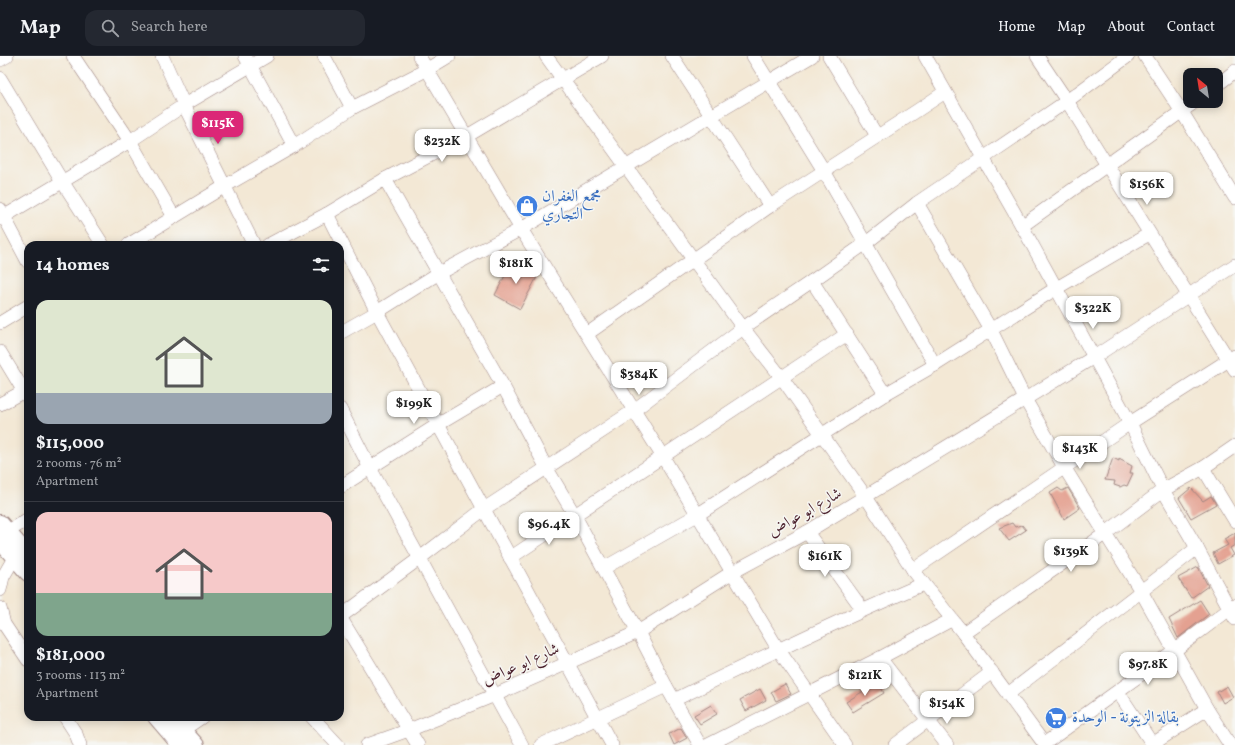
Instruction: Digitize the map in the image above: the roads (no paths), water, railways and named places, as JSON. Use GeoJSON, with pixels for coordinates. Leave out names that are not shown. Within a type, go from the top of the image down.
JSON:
{"type":"FeatureCollection","features":[{"type":"Feature","properties":{"kind":"main road"},"geometry":{"type":"LineString","coordinates":[[2,532],[21,556]]}},
{"type":"Feature","properties":{"kind":"main road"},"geometry":{"type":"LineString","coordinates":[[161,721],[182,738],[196,745]]}},
{"type":"Feature","properties":{"kind":"main road"},"geometry":{"type":"LineString","coordinates":[[173,721],[182,738]]}},
{"type":"Feature","properties":{"kind":"street"},"geometry":{"type":"LineString","coordinates":[[0,60],[7,56]]}},
{"type":"Feature","properties":{"kind":"street"},"geometry":{"type":"LineString","coordinates":[[74,56],[130,141],[174,217]]}},
{"type":"Feature","properties":{"kind":"street"},"geometry":{"type":"LineString","coordinates":[[162,56],[184,105],[252,241]]}},
{"type":"Feature","properties":{"kind":"street"},"geometry":{"type":"LineString","coordinates":[[24,255],[1,215],[130,141],[248,61],[267,56]]}},
{"type":"Feature","properties":{"kind":"street"},"geometry":{"type":"LineString","coordinates":[[324,56],[352,108]]}},
{"type":"Feature","properties":{"kind":"street"},"geometry":{"type":"LineString","coordinates":[[419,56],[521,229],[663,457],[731,573],[778,649],[844,745]]}},
{"type":"Feature","properties":{"kind":"street"},"geometry":{"type":"LineString","coordinates":[[135,241],[294,146],[352,108],[426,70],[449,56]]}},
{"type":"Feature","properties":{"kind":"street"},"geometry":{"type":"LineString","coordinates":[[546,56],[625,167],[822,434],[866,497],[923,584],[963,633],[1044,744],[1175,650],[1233,611],[1163,490],[1130,423],[1055,289],[1022,226],[982,159],[925,56]]}},
{"type":"Feature","properties":{"kind":"street"},"geometry":{"type":"LineString","coordinates":[[276,241],[327,214],[385,179],[467,136],[602,56]]}},
{"type":"Feature","properties":{"kind":"street"},"geometry":{"type":"LineString","coordinates":[[672,56],[770,206]]}},
{"type":"Feature","properties":{"kind":"street"},"geometry":{"type":"LineString","coordinates":[[753,56],[768,83],[824,171],[935,365]]}},
{"type":"Feature","properties":{"kind":"street"},"geometry":{"type":"LineString","coordinates":[[344,331],[439,273],[521,229],[812,56]]}},
{"type":"Feature","properties":{"kind":"street"},"geometry":{"type":"LineString","coordinates":[[829,56],[877,136]]}},
{"type":"Feature","properties":{"kind":"street"},"geometry":{"type":"LineString","coordinates":[[913,570],[1130,423],[1233,362],[1149,234],[1038,56]]}},
{"type":"Feature","properties":{"kind":"street"},"geometry":{"type":"LineString","coordinates":[[344,614],[484,509],[633,411],[743,328],[866,243],[917,203],[1067,101],[1128,56]]}},
{"type":"Feature","properties":{"kind":"street"},"geometry":{"type":"LineString","coordinates":[[1145,56],[1182,112],[1230,179],[1235,198]]}},
{"type":"Feature","properties":{"kind":"street"},"geometry":{"type":"LineString","coordinates":[[248,61],[294,146]]}},
{"type":"Feature","properties":{"kind":"street"},"geometry":{"type":"LineString","coordinates":[[1223,80],[1235,71]]}},
{"type":"Feature","properties":{"kind":"street"},"geometry":{"type":"LineString","coordinates":[[0,78],[62,181],[100,241]]}},
{"type":"Feature","properties":{"kind":"street"},"geometry":{"type":"LineString","coordinates":[[587,334],[770,206],[945,92]]}},
{"type":"Feature","properties":{"kind":"street"},"geometry":{"type":"LineString","coordinates":[[1022,226],[1187,108]]}},
{"type":"Feature","properties":{"kind":"street"},"geometry":{"type":"LineString","coordinates":[[385,179],[439,273],[546,467],[574,514],[666,686],[700,745]]}},
{"type":"Feature","properties":{"kind":"street"},"geometry":{"type":"LineString","coordinates":[[917,203],[991,330],[1025,399],[1064,467],[1141,591],[1207,709],[1230,745]]}},
{"type":"Feature","properties":{"kind":"street"},"geometry":{"type":"LineString","coordinates":[[327,214],[341,241]]}},
{"type":"Feature","properties":{"kind":"street"},"geometry":{"type":"LineString","coordinates":[[604,568],[697,515],[885,394],[935,365],[1055,289],[1149,234]]}},
{"type":"Feature","properties":{"kind":"street"},"geometry":{"type":"LineString","coordinates":[[344,247],[377,312],[612,745]]}},
{"type":"Feature","properties":{"kind":"street","name":"شارع ابو عواض"},"geometry":{"type":"LineString","coordinates":[[367,745],[409,730],[495,695],[638,632],[731,573],[808,532],[1094,358],[1235,264]]}},
{"type":"Feature","properties":{"kind":"street"},"geometry":{"type":"LineString","coordinates":[[812,281],[885,394]]}},
{"type":"Feature","properties":{"kind":"street"},"geometry":{"type":"LineString","coordinates":[[0,323],[24,308]]}},
{"type":"Feature","properties":{"kind":"street"},"geometry":{"type":"LineString","coordinates":[[510,558],[574,514],[663,457],[847,334]]}},
{"type":"Feature","properties":{"kind":"street"},"geometry":{"type":"LineString","coordinates":[[0,352],[24,390]]}},
{"type":"Feature","properties":{"kind":"street"},"geometry":{"type":"LineString","coordinates":[[344,484],[502,386]]}},
{"type":"Feature","properties":{"kind":"street"},"geometry":{"type":"LineString","coordinates":[[0,404],[24,394]]}},
{"type":"Feature","properties":{"kind":"street"},"geometry":{"type":"LineString","coordinates":[[344,417],[370,468],[522,745]]}},
{"type":"Feature","properties":{"kind":"street"},"geometry":{"type":"LineString","coordinates":[[963,633],[1106,533],[1163,490],[1203,468],[1235,446]]}},
{"type":"Feature","properties":{"kind":"street"},"geometry":{"type":"LineString","coordinates":[[1203,468],[1235,521]]}},
{"type":"Feature","properties":{"kind":"street"},"geometry":{"type":"LineString","coordinates":[[2,532],[24,521]]}},
{"type":"Feature","properties":{"kind":"street"},"geometry":{"type":"LineString","coordinates":[[808,532],[863,610]]}},
{"type":"Feature","properties":{"kind":"street"},"geometry":{"type":"LineString","coordinates":[[1008,694],[1197,548]]}},
{"type":"Feature","properties":{"kind":"street"},"geometry":{"type":"LineString","coordinates":[[0,590],[3,577],[21,556]]}},
{"type":"Feature","properties":{"kind":"street"},"geometry":{"type":"LineString","coordinates":[[674,700],[778,649],[923,584]]}},
{"type":"Feature","properties":{"kind":"street"},"geometry":{"type":"LineString","coordinates":[[0,608],[4,624],[24,654]]}},
{"type":"Feature","properties":{"kind":"street"},"geometry":{"type":"LineString","coordinates":[[708,745],[809,695],[951,620]]}},
{"type":"Feature","properties":{"kind":"street"},"geometry":{"type":"LineString","coordinates":[[344,624],[418,745]]}},
{"type":"Feature","properties":{"kind":"street"},"geometry":{"type":"LineString","coordinates":[[880,658],[927,721],[947,745]]}},
{"type":"Feature","properties":{"kind":"street"},"geometry":{"type":"LineString","coordinates":[[895,745],[992,672]]}},
{"type":"Feature","properties":{"kind":"street"},"geometry":{"type":"LineString","coordinates":[[541,745],[666,686]]}},
{"type":"Feature","properties":{"kind":"street"},"geometry":{"type":"LineString","coordinates":[[1118,692],[1152,745],[1207,709]]}},
{"type":"Feature","properties":{"kind":"street"},"geometry":{"type":"LineString","coordinates":[[68,721],[76,734],[80,745]]}},
{"type":"Feature","properties":{"kind":"street"},"geometry":{"type":"LineString","coordinates":[[182,738],[198,721]]}},
{"type":"Feature","properties":{"kind":"street"},"geometry":{"type":"LineString","coordinates":[[316,721],[338,745]]}},
{"type":"Feature","properties":{"kind":"place","name":"مجمع الغفران التجاري"},"geometry":{"type":"Point","coordinates":[527,206]}},
{"type":"Feature","properties":{"kind":"place","name":"بقالة الزيتونة - الوحدة"},"geometry":{"type":"Point","coordinates":[1056,718]}}]}
